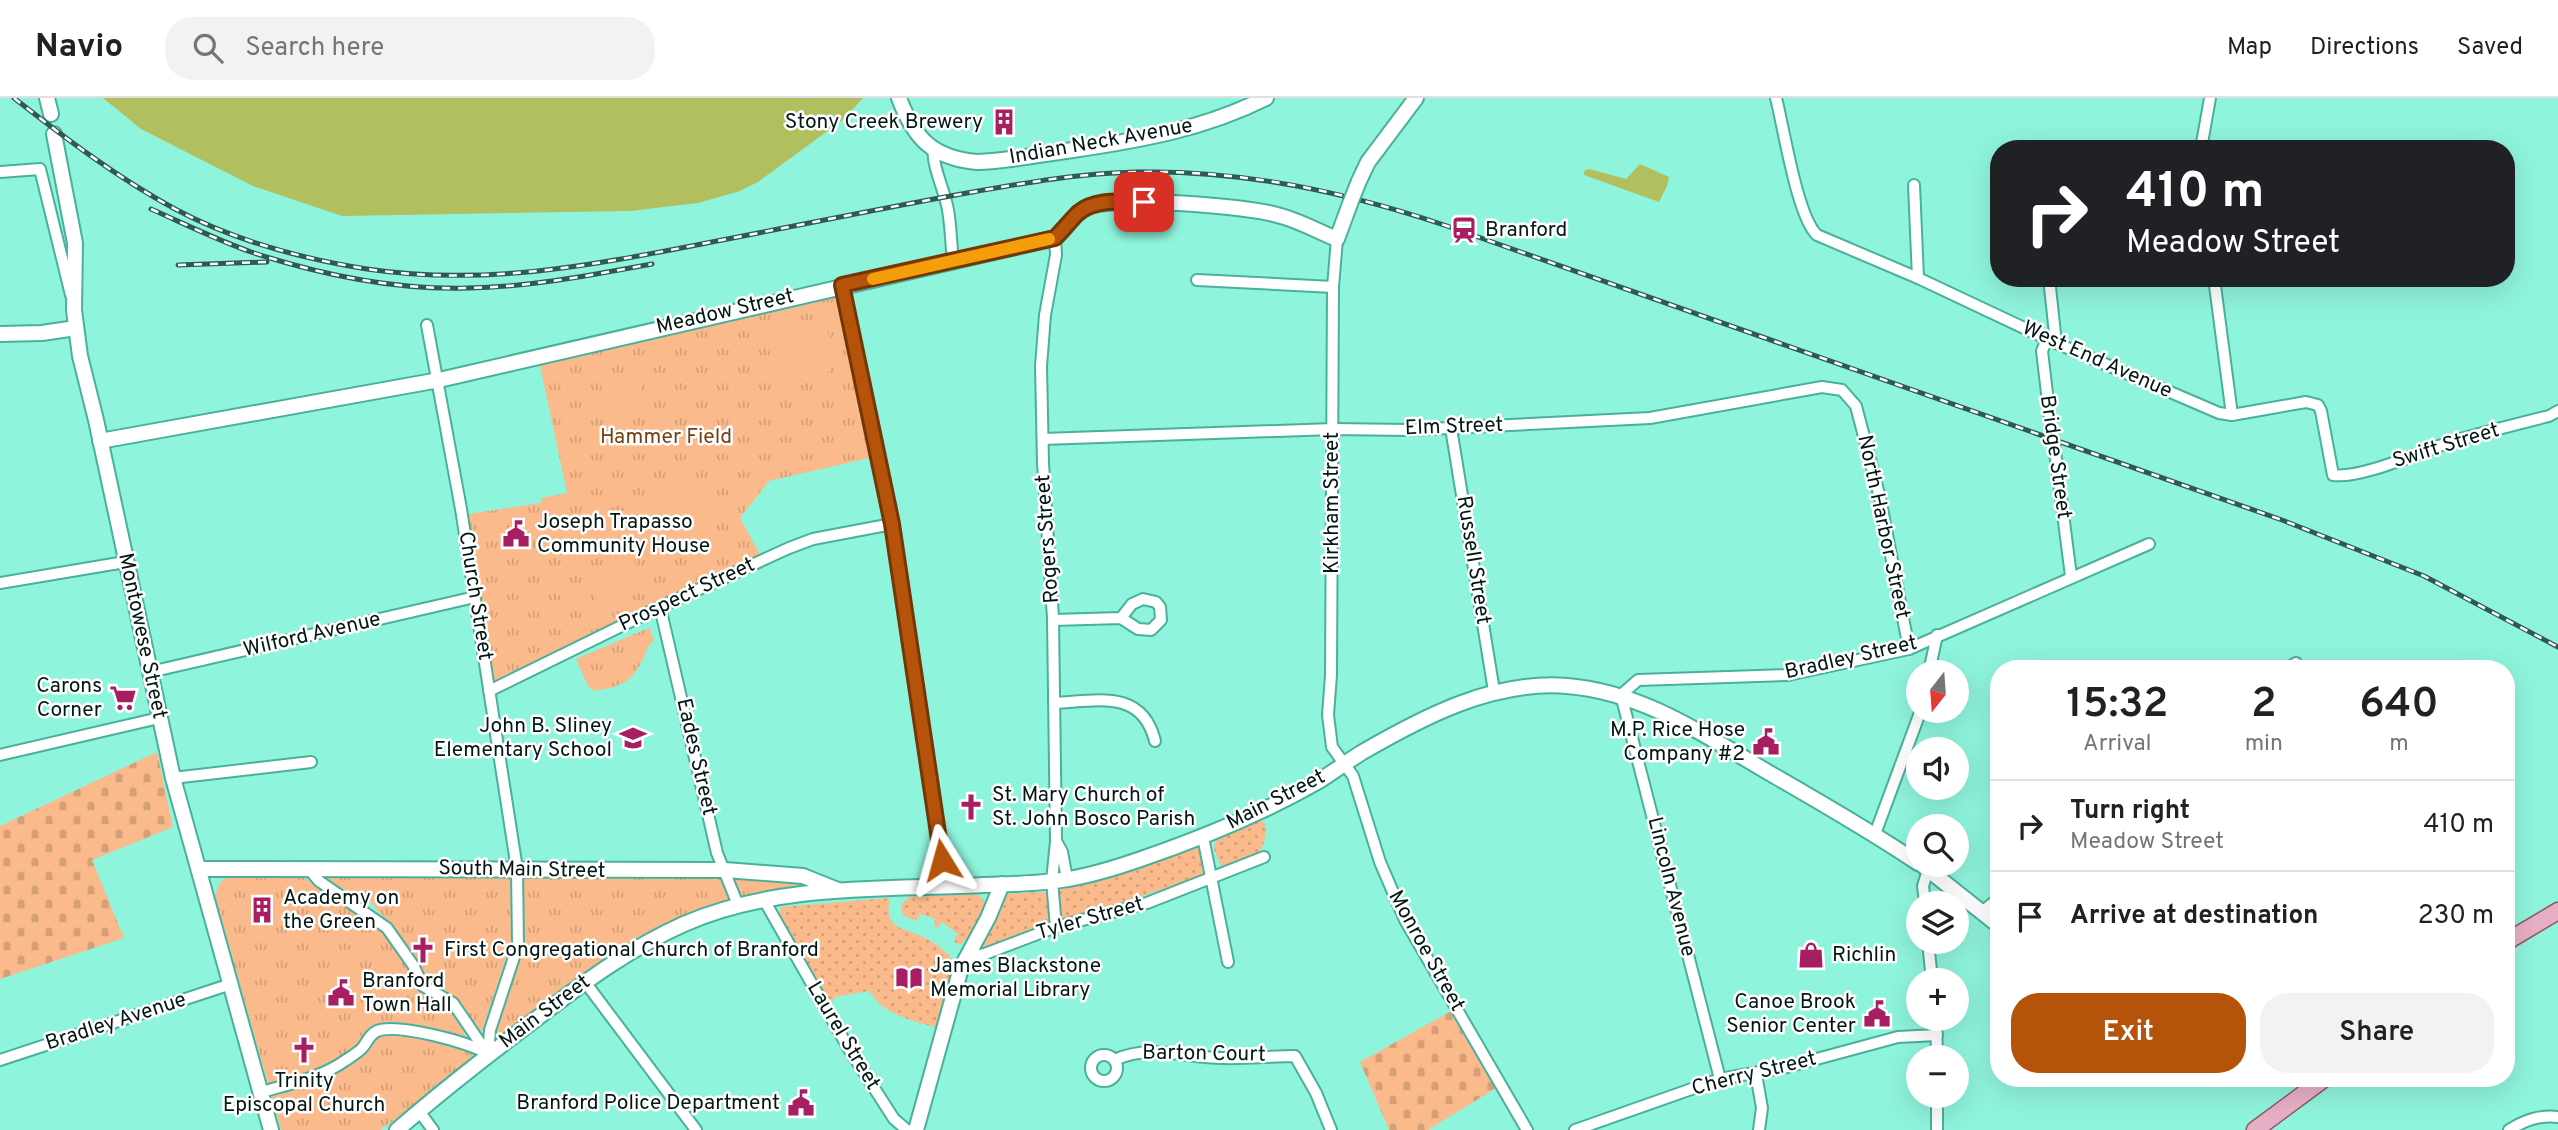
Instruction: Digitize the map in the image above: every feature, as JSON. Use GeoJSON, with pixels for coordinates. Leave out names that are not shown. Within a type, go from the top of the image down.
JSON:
{"type":"FeatureCollection","features":[{"type":"Feature","properties":{"kind":"main road"},"geometry":{"type":"LineString","coordinates":[[2515,937],[2558,911]]}},
{"type":"Feature","properties":{"kind":"main road"},"geometry":{"type":"LineString","coordinates":[[2255,1130],[2313,1087]]}},
{"type":"Feature","properties":{"kind":"street"},"geometry":{"type":"LineString","coordinates":[[47,98],[51,114]]}},
{"type":"Feature","properties":{"kind":"street","name":"Indian Neck Avenue"},"geometry":{"type":"LineString","coordinates":[[900,98],[912,129],[934,149],[965,161],[990,162],[1135,141],[1203,125],[1266,98]]}},
{"type":"Feature","properties":{"kind":"street"},"geometry":{"type":"LineString","coordinates":[[1055,238],[1088,206],[1109,202],[1255,210],[1279,215],[1337,239],[1350,201],[1368,162],[1416,98]]}},
{"type":"Feature","properties":{"kind":"street","name":"West End Avenue"},"geometry":{"type":"LineString","coordinates":[[1776,98],[1803,211],[1811,229],[1817,235],[2204,407],[2232,415],[2306,402],[2318,405],[2333,475]]}},
{"type":"Feature","properties":{"kind":"street"},"geometry":{"type":"LineString","coordinates":[[2203,140],[2210,98]]}},
{"type":"Feature","properties":{"kind":"street","name":"Montowese Street"},"geometry":{"type":"LineString","coordinates":[[54,134],[75,243],[74,308],[80,356],[173,778],[271,1130]]}},
{"type":"Feature","properties":{"kind":"street"},"geometry":{"type":"LineString","coordinates":[[934,149],[933,163],[942,183],[948,209],[953,261]]}},
{"type":"Feature","properties":{"kind":"street"},"geometry":{"type":"LineString","coordinates":[[0,172],[40,169],[74,308]]}},
{"type":"Feature","properties":{"kind":"street"},"geometry":{"type":"LineString","coordinates":[[1914,185],[1918,278]]}},
{"type":"Feature","properties":{"kind":"street","name":"Meadow Street"},"geometry":{"type":"LineString","coordinates":[[100,441],[439,380],[1055,238]]}},
{"type":"Feature","properties":{"kind":"street","name":"Rogers Street"},"geometry":{"type":"LineString","coordinates":[[1055,238],[1056,255],[1045,315],[1041,366],[1053,620],[1056,841],[1052,881],[1056,927]]}},
{"type":"Feature","properties":{"kind":"street","name":"Kirkham Street"},"geometry":{"type":"LineString","coordinates":[[1337,239],[1333,287],[1331,675],[1328,715],[1332,747],[1343,764]]}},
{"type":"Feature","properties":{"kind":"street"},"geometry":{"type":"LineString","coordinates":[[1197,280],[1333,287]]}},
{"type":"Feature","properties":{"kind":"street"},"geometry":{"type":"LineString","coordinates":[[842,285],[892,524],[945,887]]}},
{"type":"Feature","properties":{"kind":"street","name":"Bridge Street"},"geometry":{"type":"LineString","coordinates":[[2049,287],[2051,341],[2042,352],[2071,576]]}},
{"type":"Feature","properties":{"kind":"street"},"geometry":{"type":"LineString","coordinates":[[2215,287],[2232,415]]}},
{"type":"Feature","properties":{"kind":"street","name":"Church Street"},"geometry":{"type":"LineString","coordinates":[[427,325],[439,380],[475,597],[517,869],[519,945],[490,1030],[488,1055]]}},
{"type":"Feature","properties":{"kind":"street"},"geometry":{"type":"LineString","coordinates":[[0,334],[42,333],[76,328]]}},
{"type":"Feature","properties":{"kind":"street","name":"Elm Street"},"geometry":{"type":"LineString","coordinates":[[1043,439],[1333,429],[1451,428],[1650,418],[1822,387],[1842,390],[1856,406]]}},
{"type":"Feature","properties":{"kind":"street","name":"North Harbor Street"},"geometry":{"type":"LineString","coordinates":[[1856,406],[1880,498],[1909,649]]}},
{"type":"Feature","properties":{"kind":"street","name":"Swift Street"},"geometry":{"type":"LineString","coordinates":[[2333,475],[2351,474],[2392,463],[2451,442],[2549,416],[2558,411]]}},
{"type":"Feature","properties":{"kind":"street","name":"Russell Street"},"geometry":{"type":"LineString","coordinates":[[1451,428],[1494,691]]}},
{"type":"Feature","properties":{"kind":"street","name":"Prospect Street"},"geometry":{"type":"LineString","coordinates":[[489,691],[660,607],[813,539],[892,524]]}},
{"type":"Feature","properties":{"kind":"street","name":"Bradley Street"},"geometry":{"type":"LineString","coordinates":[[1621,695],[1638,680],[1788,675],[1909,649],[2149,544]]}},
{"type":"Feature","properties":{"kind":"street"},"geometry":{"type":"LineString","coordinates":[[0,583],[125,562]]}},
{"type":"Feature","properties":{"kind":"street","name":"Wilford Avenue"},"geometry":{"type":"LineString","coordinates":[[150,672],[475,597]]}},
{"type":"Feature","properties":{"kind":"street","name":"Eades Street"},"geometry":{"type":"LineString","coordinates":[[660,607],[717,853],[738,905]]}},
{"type":"Feature","properties":{"kind":"street"},"geometry":{"type":"LineString","coordinates":[[1053,620],[1121,618]]}},
{"type":"Feature","properties":{"kind":"street","name":"North Harbor Street"},"geometry":{"type":"LineString","coordinates":[[1932,660],[1937,635]]}},
{"type":"Feature","properties":{"kind":"street","name":"Main Street"},"geometry":{"type":"LineString","coordinates":[[397,1130],[488,1055],[585,982],[653,938],[690,921],[738,905],[764,900],[842,892],[1067,880],[1128,863],[1203,837],[1321,779],[1343,764],[1438,713],[1494,691],[1562,686],[1621,695],[1655,708],[1875,834],[1906,855]]}},
{"type":"Feature","properties":{"kind":"street","name":"Lincoln Avenue"},"geometry":{"type":"LineString","coordinates":[[1621,695],[1720,1079]]}},
{"type":"Feature","properties":{"kind":"street"},"geometry":{"type":"LineString","coordinates":[[1054,703],[1126,703],[1145,715],[1155,741]]}},
{"type":"Feature","properties":{"kind":"street"},"geometry":{"type":"LineString","coordinates":[[0,755],[159,718]]}},
{"type":"Feature","properties":{"kind":"street"},"geometry":{"type":"LineString","coordinates":[[1875,834],[1916,723]]}},
{"type":"Feature","properties":{"kind":"street"},"geometry":{"type":"LineString","coordinates":[[173,778],[311,762]]}},
{"type":"Feature","properties":{"kind":"street","name":"Monroe Street"},"geometry":{"type":"LineString","coordinates":[[1343,764],[1353,776],[1380,862],[1405,920],[1527,1130]]}},
{"type":"Feature","properties":{"kind":"street"},"geometry":{"type":"LineString","coordinates":[[1203,837],[1228,962]]}},
{"type":"Feature","properties":{"kind":"street","name":"Rogers Street"},"geometry":{"type":"LineString","coordinates":[[1056,841],[1062,852],[1067,880]]}},
{"type":"Feature","properties":{"kind":"street","name":"Tyler Street"},"geometry":{"type":"LineString","coordinates":[[967,954],[982,955],[1056,927],[1147,903],[1264,857]]}},
{"type":"Feature","properties":{"kind":"street","name":"South Main Street"},"geometry":{"type":"LineString","coordinates":[[199,869],[725,870],[803,876],[842,892]]}},
{"type":"Feature","properties":{"kind":"street"},"geometry":{"type":"LineString","coordinates":[[309,869],[319,881],[387,928],[413,965],[423,986],[453,1003],[488,1055]]}},
{"type":"Feature","properties":{"kind":"street","name":"Main Street"},"geometry":{"type":"LineString","coordinates":[[1936,877],[1990,918]]}},
{"type":"Feature","properties":{"kind":"street"},"geometry":{"type":"LineString","coordinates":[[916,1130],[960,972],[1002,884]]}},
{"type":"Feature","properties":{"kind":"street","name":"Laurel Street"},"geometry":{"type":"LineString","coordinates":[[764,900],[850,1051],[894,1119],[907,1130]]}},
{"type":"Feature","properties":{"kind":"street"},"geometry":{"type":"LineString","coordinates":[[1982,912],[1990,906]]}},
{"type":"Feature","properties":{"kind":"street"},"geometry":{"type":"LineString","coordinates":[[585,982],[696,1130]]}},
{"type":"Feature","properties":{"kind":"street","name":"Bradley Avenue"},"geometry":{"type":"LineString","coordinates":[[0,1060],[231,984]]}},
{"type":"Feature","properties":{"kind":"street"},"geometry":{"type":"LineString","coordinates":[[261,1091],[310,1078],[335,1067],[361,1049],[371,1034],[382,1030],[400,1030],[463,1043],[488,1055]]}},
{"type":"Feature","properties":{"kind":"street"},"geometry":{"type":"LineString","coordinates":[[1937,1031],[1937,1045]]}},
{"type":"Feature","properties":{"kind":"street","name":"Cherry Street"},"geometry":{"type":"LineString","coordinates":[[1575,1130],[1720,1079],[1756,1074],[1898,1037],[1937,1035]]}},
{"type":"Feature","properties":{"kind":"street","name":"Barton Court"},"geometry":{"type":"LineString","coordinates":[[1114,1060],[1132,1052],[1149,1051],[1222,1058],[1295,1056],[1316,1093],[1331,1130]]}},
{"type":"Feature","properties":{"kind":"street"},"geometry":{"type":"LineString","coordinates":[[1756,1074],[1762,1108],[1759,1130]]}},
{"type":"Feature","properties":{"kind":"street"},"geometry":{"type":"LineString","coordinates":[[1937,1108],[1937,1130]]}},
{"type":"Feature","properties":{"kind":"street"},"geometry":{"type":"LineString","coordinates":[[419,1111],[433,1130]]}},
{"type":"Feature","properties":{"kind":"street"},"geometry":{"type":"LineString","coordinates":[[2508,1130],[2539,1116],[2558,1117]]}},
{"type":"Feature","properties":{"kind":"green space","name":"Hammer Field"},"geometry":{"type":"Polygon","coordinates":[[[842,285],[878,456],[769,481],[740,518],[763,560],[489,691],[462,515],[541,503],[541,498],[567,493],[538,356],[842,285]]]}},
{"type":"Feature","properties":{"kind":"green space"},"geometry":{"type":"Polygon","coordinates":[[[825,319],[834,364],[819,378],[810,380],[792,378],[783,373],[770,354],[770,329],[825,319]]]}},
{"type":"Feature","properties":{"kind":"green space"},"geometry":{"type":"Polygon","coordinates":[[[603,370],[637,379],[641,384],[636,403],[623,413],[600,407],[603,370]]]}},
{"type":"Feature","properties":{"kind":"green space"},"geometry":{"type":"Polygon","coordinates":[[[672,481],[697,484],[713,501],[686,548],[638,520],[649,495],[672,481]]]}},
{"type":"Feature","properties":{"kind":"green space"},"geometry":{"type":"Polygon","coordinates":[[[633,559],[644,583],[599,605],[588,582],[633,559]]]}},
{"type":"Feature","properties":{"kind":"green space"},"geometry":{"type":"Polygon","coordinates":[[[649,628],[654,640],[629,679],[618,685],[594,691],[588,686],[576,659],[649,628]]]}},
{"type":"Feature","properties":{"kind":"green space"},"geometry":{"type":"Polygon","coordinates":[[[157,752],[173,827],[92,860],[124,938],[0,979],[0,826],[157,752]]]}},
{"type":"Feature","properties":{"kind":"green space"},"geometry":{"type":"Polygon","coordinates":[[[1261,820],[1266,825],[1265,836],[1256,855],[1226,867],[1221,866],[1214,849],[1215,841],[1261,820]]]}},
{"type":"Feature","properties":{"kind":"green space"},"geometry":{"type":"Polygon","coordinates":[[[1195,848],[1201,849],[1206,870],[1201,877],[1066,920],[1059,915],[1057,894],[1062,888],[1098,881],[1195,848]]]}},
{"type":"Feature","properties":{"kind":"green space"},"geometry":{"type":"Polygon","coordinates":[[[327,874],[508,875],[512,879],[512,940],[482,1031],[480,1032],[462,1005],[449,994],[426,984],[396,931],[370,902],[348,890],[342,891],[326,879],[327,874]]]}},
{"type":"Feature","properties":{"kind":"green space"},"geometry":{"type":"Polygon","coordinates":[[[300,875],[382,930],[405,961],[418,988],[448,1008],[464,1032],[473,1057],[468,1065],[462,1066],[431,1089],[430,1095],[380,1130],[281,1130],[215,896],[219,884],[229,876],[300,875]]]}},
{"type":"Feature","properties":{"kind":"green space"},"geometry":{"type":"Polygon","coordinates":[[[526,875],[721,878],[807,884],[805,888],[740,897],[687,914],[634,939],[566,989],[560,990],[502,1037],[495,1031],[522,937],[523,880],[526,875]]]}},
{"type":"Feature","properties":{"kind":"green space"},"geometry":{"type":"Polygon","coordinates":[[[1044,892],[1049,897],[1048,927],[979,951],[978,947],[1004,897],[1008,894],[1044,892]]]}},
{"type":"Feature","properties":{"kind":"green space"},"geometry":{"type":"Polygon","coordinates":[[[979,895],[986,904],[972,933],[961,944],[955,943],[954,940],[958,934],[942,922],[937,928],[934,925],[936,919],[920,914],[916,921],[903,915],[901,905],[909,897],[979,895]]]}},
{"type":"Feature","properties":{"kind":"green space"},"geometry":{"type":"Polygon","coordinates":[[[888,898],[889,917],[892,922],[933,942],[952,959],[953,969],[936,1027],[890,1011],[869,991],[834,997],[831,1005],[779,915],[781,907],[888,898]]]}},
{"type":"Feature","properties":{"kind":"green space"},"geometry":{"type":"Polygon","coordinates":[[[1453,1010],[1496,1088],[1428,1130],[1389,1130],[1360,1062],[1453,1010]]]}},
{"type":"Feature","properties":{"kind":"shaded area"},"geometry":{"type":"Polygon","coordinates":[[[103,98],[863,98],[844,119],[758,182],[740,191],[698,203],[630,211],[342,216],[253,186],[141,129],[103,98]]]}},
{"type":"Feature","properties":{"kind":"shaded area"},"geometry":{"type":"Polygon","coordinates":[[[1640,164],[1669,177],[1659,202],[1584,175],[1584,171],[1589,169],[1626,179],[1640,164]]]}},
{"type":"Feature","properties":{"kind":"railway"},"geometry":{"type":"LineString","coordinates":[[14,98],[112,171],[197,220],[244,239],[293,254],[367,269],[412,274],[500,274],[586,265],[967,193],[1095,174],[1178,172],[1217,175],[1333,193],[1447,226],[2282,520],[2424,576],[2558,647]]}},
{"type":"Feature","properties":{"kind":"railway"},"geometry":{"type":"LineString","coordinates":[[151,209],[254,253],[306,268],[387,284],[441,288],[491,287],[561,280],[652,264]]}},
{"type":"Feature","properties":{"kind":"railway"},"geometry":{"type":"LineString","coordinates":[[178,265],[267,262]]}},
{"type":"Feature","properties":{"kind":"slow traffic"},"geometry":{"type":"LineString","coordinates":[[873,279],[1049,239]]}},
{"type":"Feature","properties":{"kind":"place","name":"Stony Creek Brewery"},"geometry":{"type":"Point","coordinates":[1004,122]}},
{"type":"Feature","properties":{"kind":"place","name":"Branford"},"geometry":{"type":"Point","coordinates":[1464,230]}},
{"type":"Feature","properties":{"kind":"place","name":"Joseph Trapasso Community House"},"geometry":{"type":"Point","coordinates":[516,534]}},
{"type":"Feature","properties":{"kind":"place","name":"Carons Corner"},"geometry":{"type":"Point","coordinates":[123,698]}},
{"type":"Feature","properties":{"kind":"place","name":"John B. Sliney Elementary School"},"geometry":{"type":"Point","coordinates":[633,738]}},
{"type":"Feature","properties":{"kind":"place","name":"M.P. Rice Hose Company #2"},"geometry":{"type":"Point","coordinates":[1766,742]}},
{"type":"Feature","properties":{"kind":"place","name":"St. Mary Church of St. John Bosco Parish"},"geometry":{"type":"Point","coordinates":[971,807]}},
{"type":"Feature","properties":{"kind":"place","name":"Academy on the Green"},"geometry":{"type":"Point","coordinates":[262,910]}},
{"type":"Feature","properties":{"kind":"place","name":"First Congregational Church of Branford"},"geometry":{"type":"Point","coordinates":[423,950]}},
{"type":"Feature","properties":{"kind":"place","name":"Richlin"},"geometry":{"type":"Point","coordinates":[1811,955]}},
{"type":"Feature","properties":{"kind":"place","name":"James Blackstone Memorial Library"},"geometry":{"type":"Point","coordinates":[909,978]}},
{"type":"Feature","properties":{"kind":"place","name":"Branford Town Hall"},"geometry":{"type":"Point","coordinates":[341,993]}},
{"type":"Feature","properties":{"kind":"place","name":"Canoe Brook Senior Center"},"geometry":{"type":"Point","coordinates":[1877,1014]}},
{"type":"Feature","properties":{"kind":"place","name":"Trinity Episcopal Church"},"geometry":{"type":"Point","coordinates":[304,1050]}},
{"type":"Feature","properties":{"kind":"place","name":"Branford Police Department"},"geometry":{"type":"Point","coordinates":[801,1103]}},
{"type":"Feature","properties":{"kind":"route"},"geometry":{"type":"LineString","coordinates":[[942,860],[892,524],[842,285],[1055,238],[1088,206],[1109,202],[1144,202]]}}]}
